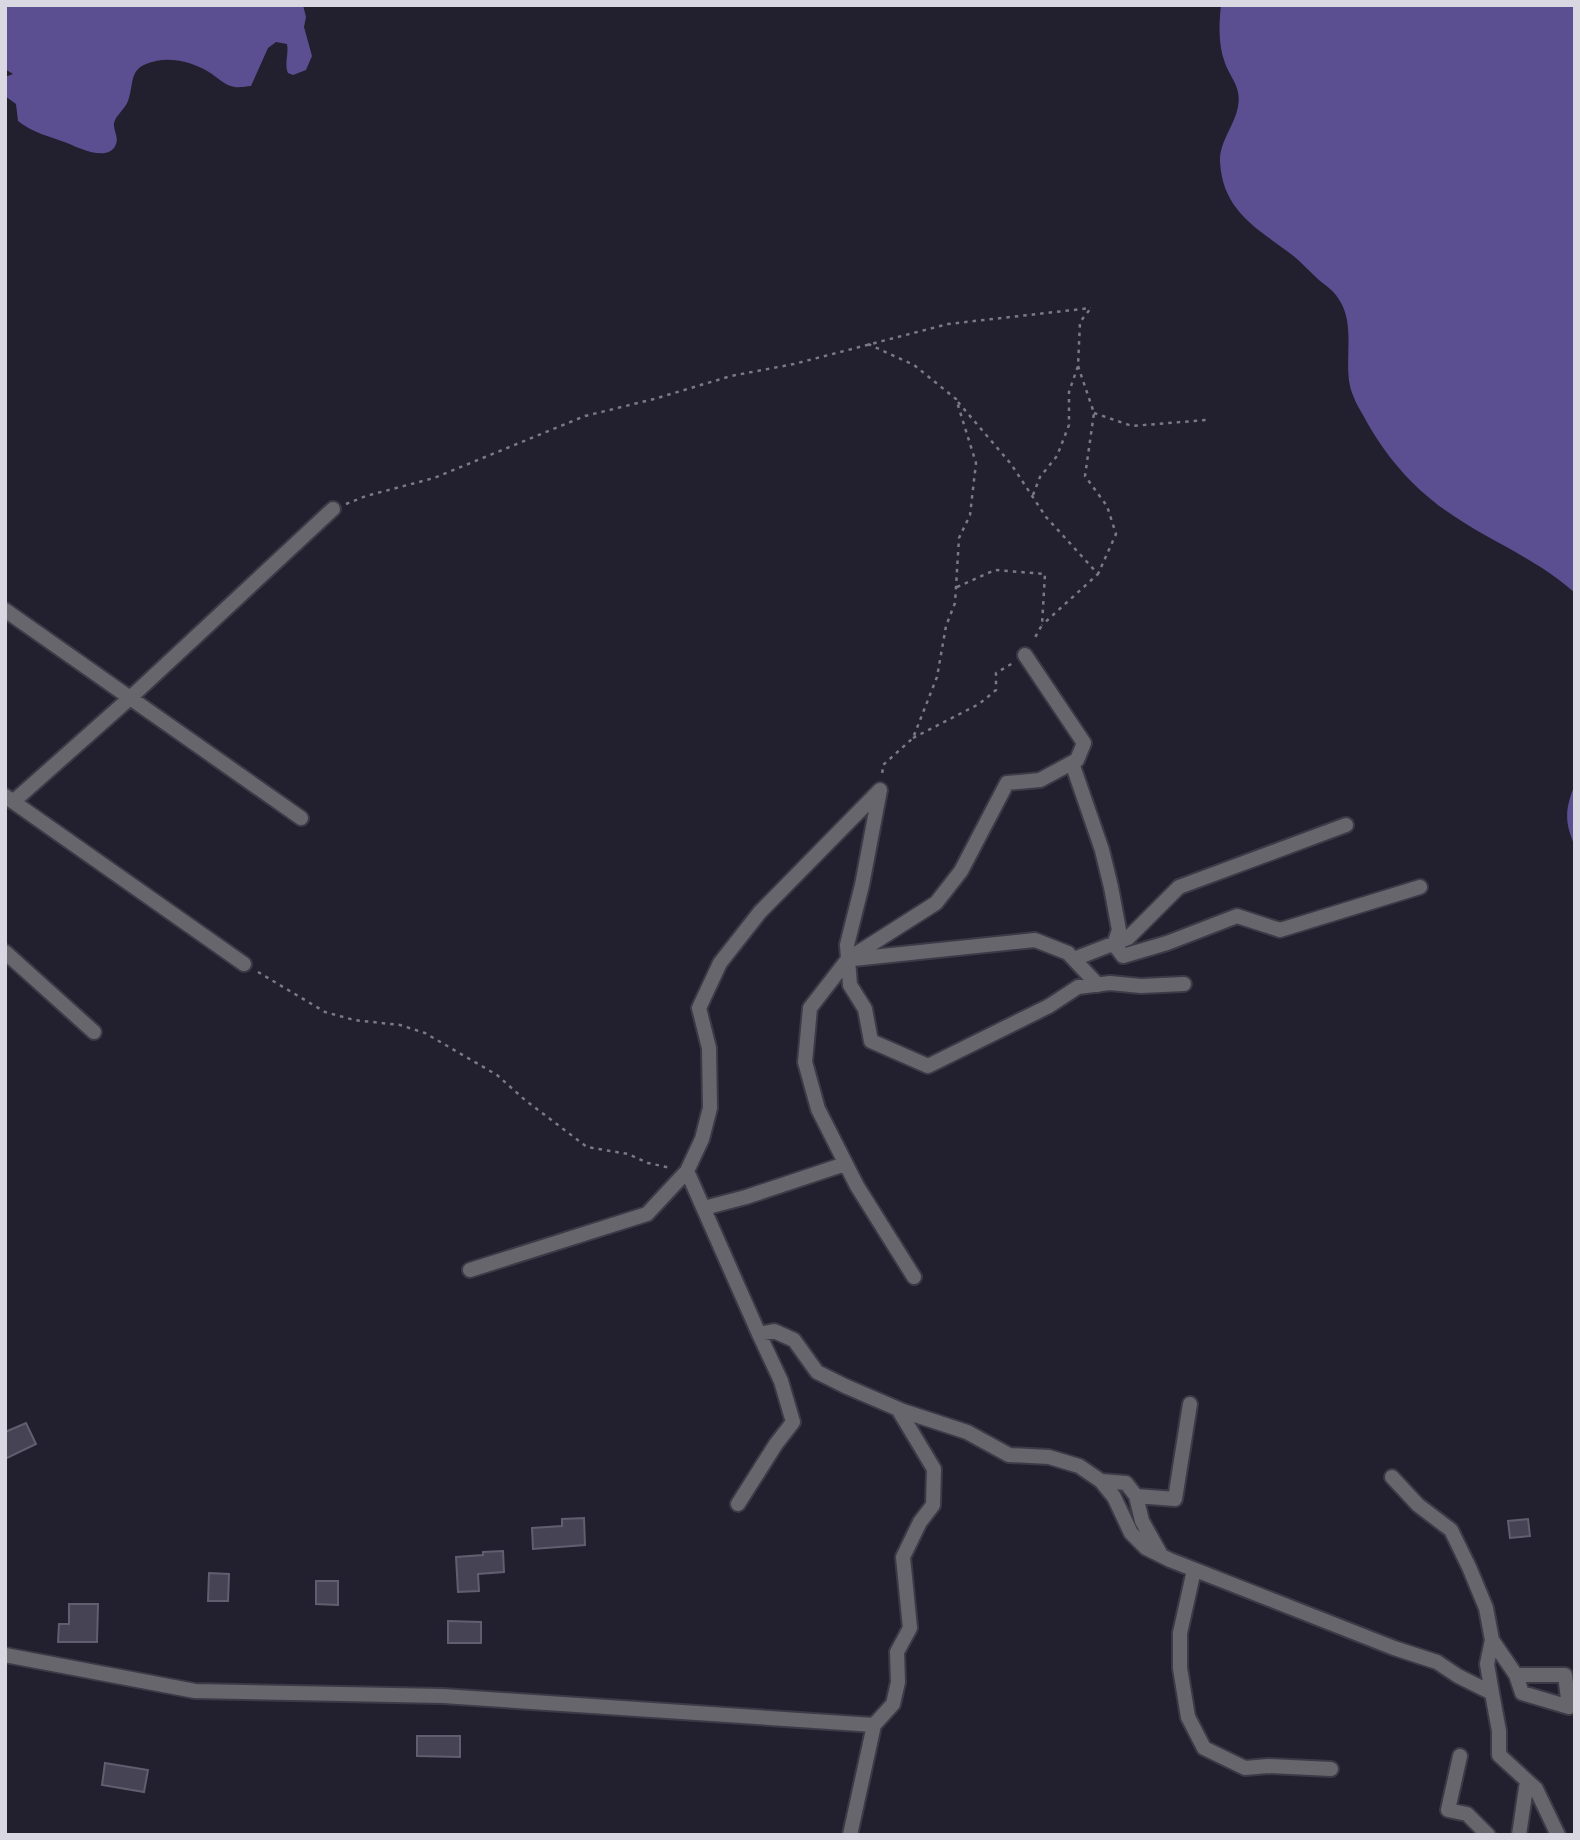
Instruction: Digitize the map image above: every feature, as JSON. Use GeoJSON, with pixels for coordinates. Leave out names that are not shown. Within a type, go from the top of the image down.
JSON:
{"type":"FeatureCollection","features":[{"type":"Feature","properties":{"kind":"street"},"geometry":{"type":"LineString","coordinates":[[244,964],[9,798],[130,698],[333,509]]}},
{"type":"Feature","properties":{"kind":"street"},"geometry":{"type":"LineString","coordinates":[[5,610],[301,818]]}},
{"type":"Feature","properties":{"kind":"street"},"geometry":{"type":"LineString","coordinates":[[914,1277],[857,1186],[818,1109],[805,1062],[810,1008],[848,959],[936,903],[961,871],[1007,783],[1040,780],[1077,760],[1084,743],[1025,655]]}},
{"type":"Feature","properties":{"kind":"street"},"geometry":{"type":"LineString","coordinates":[[1072,763],[1102,850],[1111,887],[1119,930],[1114,944]]}},
{"type":"Feature","properties":{"kind":"street"},"geometry":{"type":"LineString","coordinates":[[880,790],[865,873],[847,945],[850,985],[865,1009],[871,1041],[928,1066],[1049,1006],[1078,987],[1184,984]]}},
{"type":"Feature","properties":{"kind":"street"},"geometry":{"type":"LineString","coordinates":[[470,1270],[647,1214],[687,1171],[702,1139],[710,1108],[709,1048],[699,1008],[720,963],[760,912],[880,790]]}},
{"type":"Feature","properties":{"kind":"street"},"geometry":{"type":"LineString","coordinates":[[1074,959],[1128,938],[1179,887],[1346,825]]}},
{"type":"Feature","properties":{"kind":"street"},"geometry":{"type":"LineString","coordinates":[[1114,944],[1123,956],[1167,943],[1237,916],[1280,930],[1420,887]]}},
{"type":"Feature","properties":{"kind":"street"},"geometry":{"type":"LineString","coordinates":[[848,959],[1035,940],[1069,953],[1098,985]]}},
{"type":"Feature","properties":{"kind":"street"},"geometry":{"type":"LineString","coordinates":[[5,952],[94,1032]]}},
{"type":"Feature","properties":{"kind":"street"},"geometry":{"type":"LineString","coordinates":[[704,1208],[845,1164]]}},
{"type":"Feature","properties":{"kind":"street"},"geometry":{"type":"LineString","coordinates":[[687,1171],[781,1381],[793,1422],[738,1504]]}},
{"type":"Feature","properties":{"kind":"street"},"geometry":{"type":"LineString","coordinates":[[759,1334],[774,1331],[794,1340],[817,1372],[845,1387],[898,1409],[967,1432],[1009,1455],[1049,1457],[1079,1466],[1101,1480],[1114,1497],[1131,1533],[1146,1548],[1194,1570],[1394,1648],[1437,1662],[1492,1693]]}},
{"type":"Feature","properties":{"kind":"street"},"geometry":{"type":"LineString","coordinates":[[1136,1496],[1175,1499],[1189,1404]]}},
{"type":"Feature","properties":{"kind":"street"},"geometry":{"type":"LineString","coordinates":[[850,1835],[874,1724],[892,1704],[898,1682],[897,1652],[910,1628],[903,1557],[920,1522],[933,1506],[934,1469],[898,1409]]}},
{"type":"Feature","properties":{"kind":"street"},"geometry":{"type":"LineString","coordinates":[[1392,1477],[1418,1506],[1451,1530],[1469,1567],[1486,1608],[1492,1640],[1487,1664],[1499,1731],[1499,1755],[1536,1789],[1558,1835]]}},
{"type":"Feature","properties":{"kind":"street"},"geometry":{"type":"LineString","coordinates":[[1101,1480],[1126,1483],[1136,1496],[1142,1521],[1162,1556]]}},
{"type":"Feature","properties":{"kind":"street"},"geometry":{"type":"LineString","coordinates":[[1194,1570],[1180,1633],[1180,1668],[1188,1717],[1204,1748],[1245,1768],[1268,1766],[1331,1769]]}},
{"type":"Feature","properties":{"kind":"street"},"geometry":{"type":"LineString","coordinates":[[1492,1640],[1516,1675]]}},
{"type":"Feature","properties":{"kind":"street"},"geometry":{"type":"LineString","coordinates":[[5,1656],[195,1691],[443,1696],[874,1724]]}},
{"type":"Feature","properties":{"kind":"street"},"geometry":{"type":"LineString","coordinates":[[1460,1756],[1448,1811],[1467,1814],[1488,1835]]}},
{"type":"Feature","properties":{"kind":"street"},"geometry":{"type":"LineString","coordinates":[[1519,1835],[1527,1780]]}},
{"type":"Feature","properties":{"kind":"path"},"geometry":{"type":"LineString","coordinates":[[333,509],[366,496],[434,478],[585,416],[654,400],[732,376],[794,365],[948,324],[1091,308],[1080,322],[1078,366],[1069,392],[1069,425],[1057,456],[1040,477],[1033,495]]}},
{"type":"Feature","properties":{"kind":"path"},"geometry":{"type":"LineString","coordinates":[[868,344],[914,365],[956,400],[1011,464],[1046,517],[1098,574]]}},
{"type":"Feature","properties":{"kind":"path"},"geometry":{"type":"LineString","coordinates":[[880,790],[883,765],[913,738],[979,704],[996,690],[996,673],[1025,655],[1042,625],[1098,574],[1116,534],[1107,506],[1085,477],[1094,414],[1078,366]]}},
{"type":"Feature","properties":{"kind":"path"},"geometry":{"type":"LineString","coordinates":[[913,738],[937,677],[946,626],[955,603],[959,538],[970,514],[976,463],[956,400]]}},
{"type":"Feature","properties":{"kind":"path"},"geometry":{"type":"LineString","coordinates":[[1094,414],[1132,426],[1206,420]]}},
{"type":"Feature","properties":{"kind":"path"},"geometry":{"type":"LineString","coordinates":[[955,588],[995,570],[1045,574],[1042,625]]}},
{"type":"Feature","properties":{"kind":"path"},"geometry":{"type":"LineString","coordinates":[[244,964],[326,1012],[354,1020],[400,1025],[425,1033],[497,1075],[587,1147],[628,1154],[648,1163],[687,1171]]}},
{"type":"Feature","properties":{"kind":"shaded area"},"geometry":{"type":"Polygon","coordinates":[[[5,5],[303,5],[306,17],[304,27],[312,56],[306,70],[293,75],[287,70],[287,44],[276,42],[268,48],[251,86],[239,87],[229,85],[206,70],[186,62],[163,60],[140,67],[134,76],[128,101],[115,120],[116,144],[107,153],[93,152],[35,131],[18,121],[16,104],[5,96],[5,77],[13,74],[5,69],[5,5]]]}},
{"type":"Feature","properties":{"kind":"shaded area"},"geometry":{"type":"Polygon","coordinates":[[[1221,5],[1575,5],[1575,593],[1544,569],[1445,510],[1399,468],[1371,429],[1352,393],[1348,375],[1347,318],[1338,298],[1296,258],[1246,219],[1228,195],[1220,162],[1221,153],[1239,101],[1237,88],[1221,49],[1221,5]]]}},
{"type":"Feature","properties":{"kind":"shaded area"},"geometry":{"type":"Polygon","coordinates":[[[1575,784],[1575,846],[1567,815],[1575,784]]]}},
{"type":"Feature","properties":{"kind":"building"},"geometry":{"type":"Polygon","coordinates":[[[26,1423],[36,1444],[5,1459],[5,1432],[26,1423]]]}},
{"type":"Feature","properties":{"kind":"building"},"geometry":{"type":"Polygon","coordinates":[[[584,1518],[585,1545],[533,1549],[532,1528],[562,1526],[562,1519],[584,1518]]]}},
{"type":"Feature","properties":{"kind":"building"},"geometry":{"type":"Polygon","coordinates":[[[1528,1519],[1530,1536],[1510,1538],[1508,1521],[1528,1519]]]}},
{"type":"Feature","properties":{"kind":"building"},"geometry":{"type":"Polygon","coordinates":[[[503,1551],[504,1572],[478,1574],[479,1591],[458,1592],[456,1557],[503,1551]]]}},
{"type":"Feature","properties":{"kind":"building"},"geometry":{"type":"Polygon","coordinates":[[[209,1573],[229,1574],[228,1601],[208,1601],[209,1573]]]}},
{"type":"Feature","properties":{"kind":"building"},"geometry":{"type":"Polygon","coordinates":[[[316,1581],[338,1581],[338,1605],[316,1604],[316,1581]]]}},
{"type":"Feature","properties":{"kind":"building"},"geometry":{"type":"Polygon","coordinates":[[[69,1604],[98,1604],[97,1642],[58,1642],[59,1624],[69,1624],[69,1604]]]}},
{"type":"Feature","properties":{"kind":"building"},"geometry":{"type":"Polygon","coordinates":[[[448,1621],[481,1622],[481,1643],[448,1643],[448,1621]]]}},
{"type":"Feature","properties":{"kind":"building"},"geometry":{"type":"Polygon","coordinates":[[[417,1736],[460,1736],[460,1757],[417,1756],[417,1736]]]}},
{"type":"Feature","properties":{"kind":"building"},"geometry":{"type":"Polygon","coordinates":[[[105,1763],[148,1770],[144,1792],[102,1785],[105,1763]]]}}]}
